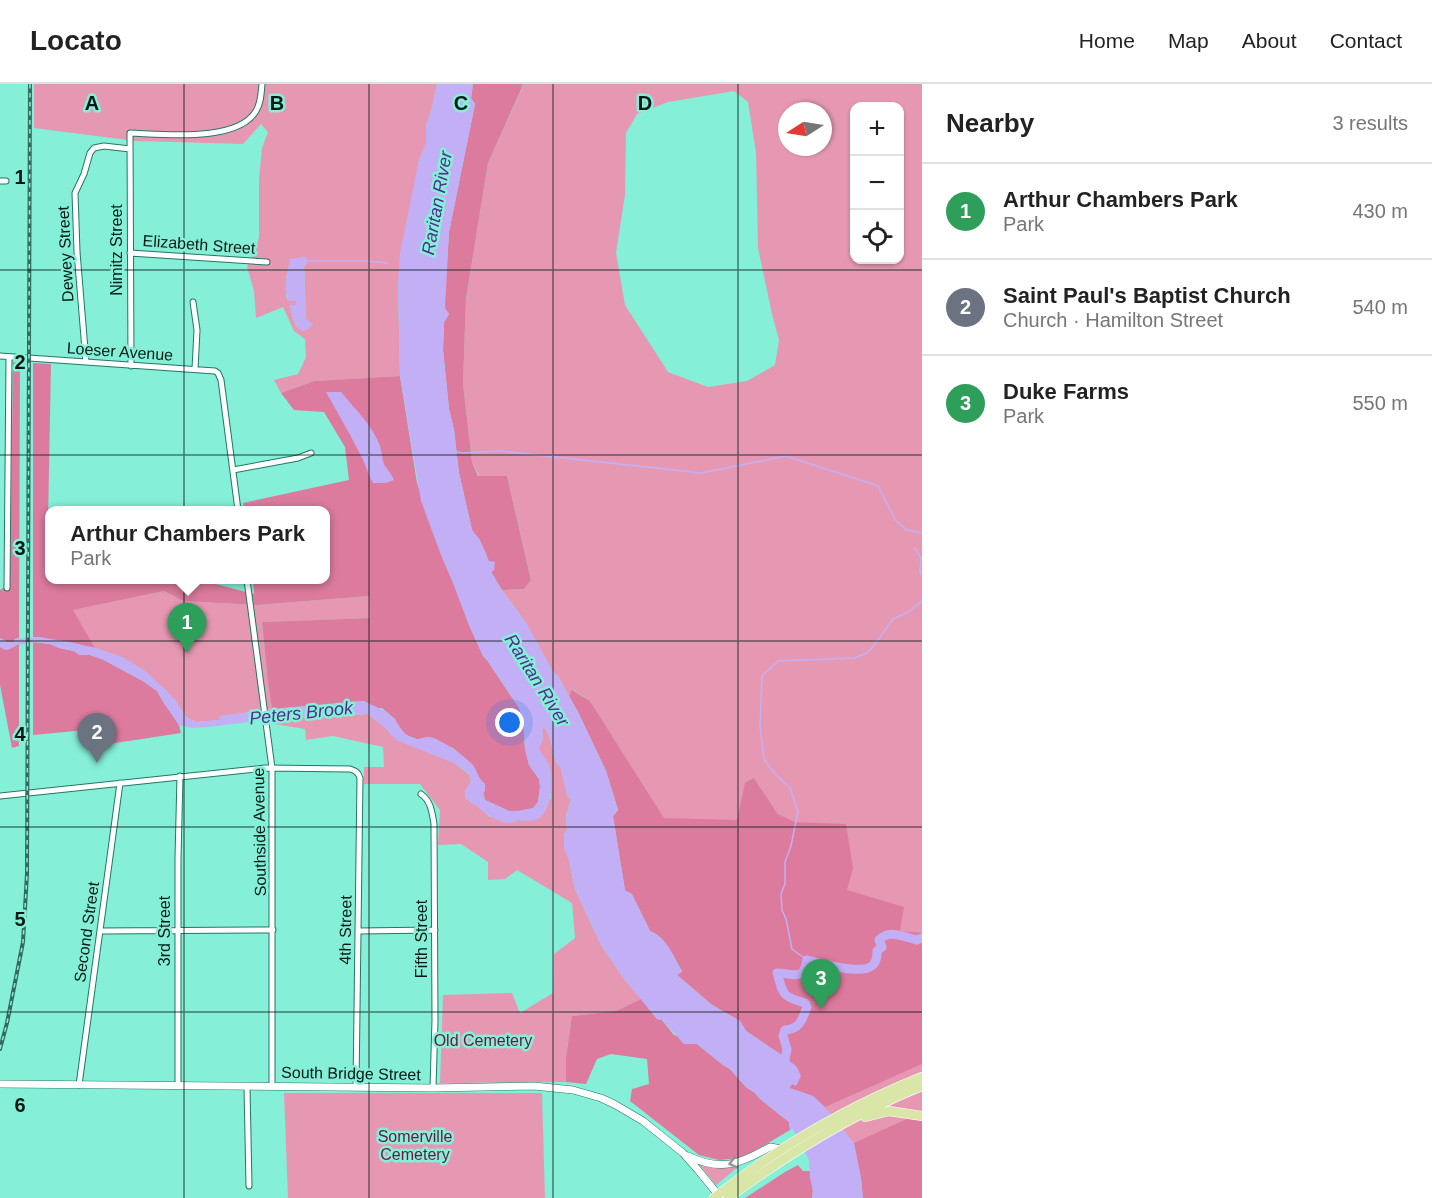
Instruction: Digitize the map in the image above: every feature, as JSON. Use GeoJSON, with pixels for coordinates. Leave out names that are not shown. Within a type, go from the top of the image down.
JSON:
{"type":"FeatureCollection","features":[{"type":"Feature","properties":{"kind":"highway"},"geometry":{"type":"LineString","coordinates":[[717,1197],[784,1153],[848,1121],[922,1077]]}},
{"type":"Feature","properties":{"kind":"highway"},"geometry":{"type":"LineString","coordinates":[[728,1198],[822,1125],[867,1110],[922,1086]]}},
{"type":"Feature","properties":{"kind":"highway"},"geometry":{"type":"LineString","coordinates":[[867,1110],[889,1110],[922,1116]]}},
{"type":"Feature","properties":{"kind":"street","name":"Nimitz Street"},"geometry":{"type":"LineString","coordinates":[[131,366],[130,133],[205,134],[227,131],[249,120],[255,113],[260,103],[262,84]]}},
{"type":"Feature","properties":{"kind":"street","name":"Dewey Street"},"geometry":{"type":"LineString","coordinates":[[86,362],[75,192],[94,148],[104,146],[130,149]]}},
{"type":"Feature","properties":{"kind":"street","name":"Elizabeth Street"},"geometry":{"type":"LineString","coordinates":[[130,253],[267,262]]}},
{"type":"Feature","properties":{"kind":"street"},"geometry":{"type":"LineString","coordinates":[[193,302],[197,330],[195,369]]}},
{"type":"Feature","properties":{"kind":"street","name":"Loeser Avenue"},"geometry":{"type":"LineString","coordinates":[[0,356],[212,370],[218,373],[221,380],[233,470]]}},
{"type":"Feature","properties":{"kind":"street"},"geometry":{"type":"LineString","coordinates":[[7,588],[9,357]]}},
{"type":"Feature","properties":{"kind":"street"},"geometry":{"type":"LineString","coordinates":[[238,506],[233,470],[298,458],[311,453]]}},
{"type":"Feature","properties":{"kind":"street"},"geometry":{"type":"LineString","coordinates":[[0,508],[8,507]]}},
{"type":"Feature","properties":{"kind":"street","name":"Southside Avenue"},"geometry":{"type":"LineString","coordinates":[[248,584],[272,768],[272,1086]]}},
{"type":"Feature","properties":{"kind":"street"},"geometry":{"type":"LineString","coordinates":[[0,796],[272,768]]}},
{"type":"Feature","properties":{"kind":"street","name":"4th Street"},"geometry":{"type":"LineString","coordinates":[[272,768],[350,769],[359,773],[356,1087]]}},
{"type":"Feature","properties":{"kind":"street","name":"3rd Street"},"geometry":{"type":"LineString","coordinates":[[178,1086],[177,858],[180,776]]}},
{"type":"Feature","properties":{"kind":"street","name":"Second Street"},"geometry":{"type":"LineString","coordinates":[[78,1085],[120,783]]}},
{"type":"Feature","properties":{"kind":"street","name":"Fifth Street"},"geometry":{"type":"LineString","coordinates":[[421,794],[430,805],[434,824],[433,1088]]}},
{"type":"Feature","properties":{"kind":"street"},"geometry":{"type":"LineString","coordinates":[[100,931],[273,930]]}},
{"type":"Feature","properties":{"kind":"street"},"geometry":{"type":"LineString","coordinates":[[359,931],[435,930]]}},
{"type":"Feature","properties":{"kind":"street","name":"South Bridge Street"},"geometry":{"type":"LineString","coordinates":[[0,1084],[433,1088],[534,1086],[585,1092],[633,1114],[683,1153],[717,1197]]}},
{"type":"Feature","properties":{"kind":"street"},"geometry":{"type":"LineString","coordinates":[[247,1087],[249,1186]]}},
{"type":"Feature","properties":{"kind":"street","name":"South Bridge Street"},"geometry":{"type":"LineString","coordinates":[[683,1153],[705,1163],[723,1166],[753,1157],[770,1147],[784,1153]]}},
{"type":"Feature","properties":{"kind":"green space"},"geometry":{"type":"Polygon","coordinates":[[[34,84],[437,84],[426,126],[426,144],[419,160],[398,283],[400,376],[314,381],[281,393],[274,380],[298,374],[306,357],[305,339],[294,331],[283,307],[256,318],[254,291],[247,267],[255,253],[259,237],[259,179],[262,148],[268,132],[261,124],[243,144],[135,141],[34,128],[34,84]],[[304,257],[286,277],[288,301],[296,300],[296,305],[290,305],[292,316],[297,326],[303,331],[306,318],[304,266],[307,259],[304,257]]]}},
{"type":"Feature","properties":{"kind":"green space"},"geometry":{"type":"Polygon","coordinates":[[[522,84],[922,84],[922,1198],[863,1198],[861,1178],[813,1096],[663,817],[590,701],[573,690],[569,696],[526,623],[502,590],[524,589],[531,579],[507,476],[479,476],[472,462],[463,384],[466,300],[488,163],[522,84]],[[734,91],[668,102],[637,114],[626,133],[625,195],[616,253],[625,305],[668,372],[708,387],[747,381],[775,365],[779,340],[758,248],[756,153],[748,102],[734,91]],[[754,778],[738,820],[792,822],[778,814],[754,778]]]}},
{"type":"Feature","properties":{"kind":"green space"},"geometry":{"type":"Polygon","coordinates":[[[164,591],[183,601],[257,605],[369,596],[371,618],[262,622],[272,709],[221,716],[220,720],[196,722],[186,717],[175,700],[124,658],[95,648],[72,610],[164,591]]]}},
{"type":"Feature","properties":{"kind":"green space","name":"Old Cemetery"},"geometry":{"type":"Polygon","coordinates":[[[368,714],[391,735],[454,763],[469,774],[471,782],[465,791],[465,798],[490,817],[551,799],[549,773],[546,762],[538,749],[543,738],[542,728],[546,729],[556,763],[561,768],[567,795],[571,800],[566,816],[567,855],[575,889],[601,945],[641,999],[616,1011],[572,1016],[566,1057],[566,1082],[440,1083],[443,995],[512,993],[520,1013],[553,993],[554,954],[575,938],[572,903],[517,870],[505,879],[488,880],[488,862],[461,844],[438,845],[440,810],[420,784],[364,784],[364,767],[384,767],[383,747],[333,736],[306,740],[305,729],[274,724],[273,720],[368,714]]]}},
{"type":"Feature","properties":{"kind":"green space","name":"Somerville Cemetery"},"geometry":{"type":"Polygon","coordinates":[[[284,1093],[542,1093],[545,1198],[288,1198],[284,1093]]]}},
{"type":"Feature","properties":{"kind":"green space"},"geometry":{"type":"Polygon","coordinates":[[[699,1164],[718,1168],[738,1167],[716,1185],[699,1164]]]}},
{"type":"Feature","properties":{"kind":"shaded area"},"geometry":{"type":"Polygon","coordinates":[[[473,84],[523,85],[488,163],[466,299],[463,384],[472,462],[478,476],[507,476],[531,580],[524,589],[502,590],[491,572],[485,551],[472,530],[459,473],[443,350],[444,322],[449,314],[444,308],[449,232],[475,104],[471,98],[473,84]]]}},
{"type":"Feature","properties":{"kind":"shaded area"},"geometry":{"type":"Polygon","coordinates":[[[13,362],[20,362],[19,638],[14,642],[7,642],[0,638],[0,590],[10,584],[13,362]]]}},
{"type":"Feature","properties":{"kind":"shaded area"},"geometry":{"type":"Polygon","coordinates":[[[33,363],[51,364],[48,506],[45,506],[45,584],[215,584],[254,594],[253,584],[330,584],[330,506],[243,506],[243,503],[349,480],[345,447],[324,412],[294,410],[281,393],[314,381],[400,376],[417,483],[469,625],[483,656],[519,708],[523,718],[525,749],[529,765],[539,779],[538,802],[533,808],[509,811],[485,800],[480,780],[453,748],[429,737],[419,740],[406,735],[395,719],[382,708],[375,708],[364,701],[272,709],[262,622],[370,618],[369,596],[257,605],[183,601],[164,591],[73,610],[95,648],[33,637],[33,363]]]}},
{"type":"Feature","properties":{"kind":"shaded area"},"geometry":{"type":"Polygon","coordinates":[[[33,642],[50,644],[102,659],[143,681],[157,691],[179,725],[181,733],[109,744],[107,728],[33,735],[33,642]]]}},
{"type":"Feature","properties":{"kind":"shaded area"},"geometry":{"type":"Polygon","coordinates":[[[19,644],[19,746],[12,748],[0,685],[0,647],[6,650],[19,644]]]}},
{"type":"Feature","properties":{"kind":"shaded area"},"geometry":{"type":"Polygon","coordinates":[[[572,690],[590,701],[664,818],[737,820],[745,783],[754,778],[778,814],[795,822],[846,824],[853,868],[847,890],[904,907],[900,931],[922,933],[922,1064],[825,1107],[813,1096],[789,1088],[792,1084],[784,1057],[746,1031],[740,1021],[712,1005],[676,974],[682,971],[669,948],[661,938],[650,931],[632,895],[625,891],[613,816],[618,810],[606,771],[569,696],[572,690]]]}},
{"type":"Feature","properties":{"kind":"shaded area"},"geometry":{"type":"Polygon","coordinates":[[[641,999],[674,1035],[697,1044],[730,1069],[746,1087],[789,1122],[790,1130],[740,1158],[719,1160],[699,1155],[630,1101],[632,1089],[649,1084],[647,1059],[611,1054],[597,1059],[586,1084],[566,1082],[566,1057],[572,1016],[616,1011],[641,999]]]}},
{"type":"Feature","properties":{"kind":"shaded area"},"geometry":{"type":"Polygon","coordinates":[[[922,1112],[922,1198],[863,1198],[854,1143],[922,1112]]]}},
{"type":"Feature","properties":{"kind":"shaded area"},"geometry":{"type":"Polygon","coordinates":[[[798,1165],[803,1171],[810,1171],[812,1198],[745,1198],[785,1172],[798,1165]]]}},
{"type":"Feature","properties":{"kind":"water"},"geometry":{"type":"Polygon","coordinates":[[[437,84],[473,84],[471,98],[475,104],[449,232],[445,308],[449,314],[444,322],[443,350],[459,473],[472,530],[480,540],[489,561],[495,562],[494,570],[491,572],[526,623],[553,672],[558,676],[606,771],[618,810],[613,816],[625,890],[632,894],[650,931],[661,938],[669,948],[682,972],[677,975],[712,1005],[740,1021],[746,1031],[797,1067],[801,1076],[796,1086],[792,1084],[789,1088],[813,1096],[825,1107],[854,1143],[863,1198],[812,1198],[809,1160],[793,1129],[790,1130],[789,1122],[746,1087],[730,1069],[697,1044],[684,1044],[662,1020],[657,1019],[625,980],[601,945],[575,889],[564,848],[564,834],[567,830],[566,817],[571,800],[567,795],[561,768],[556,763],[546,729],[542,728],[543,738],[539,749],[551,771],[552,785],[548,806],[537,819],[505,823],[493,818],[465,798],[465,791],[471,782],[469,773],[454,763],[398,741],[368,714],[283,718],[192,728],[179,725],[157,691],[102,659],[90,655],[79,655],[74,651],[38,642],[17,645],[6,650],[0,647],[0,638],[7,642],[14,642],[15,639],[40,637],[95,648],[124,658],[144,670],[175,700],[186,717],[196,722],[219,720],[220,716],[272,709],[364,701],[389,714],[411,737],[434,738],[465,757],[485,784],[483,793],[485,800],[509,811],[533,808],[538,802],[539,779],[529,765],[525,749],[523,718],[519,708],[483,656],[421,501],[400,376],[398,283],[400,253],[419,160],[426,144],[426,126],[437,84]]]}},
{"type":"Feature","properties":{"kind":"water"},"geometry":{"type":"Polygon","coordinates":[[[304,257],[307,259],[304,266],[306,318],[313,325],[303,331],[297,328],[292,315],[290,305],[296,305],[296,301],[288,301],[286,285],[290,259],[304,257]]]}},
{"type":"Feature","properties":{"kind":"water"},"geometry":{"type":"Polygon","coordinates":[[[326,392],[341,392],[363,418],[377,439],[384,464],[394,480],[386,483],[373,483],[326,392]]]}},
{"type":"Feature","properties":{"kind":"waterway"},"geometry":{"type":"LineString","coordinates":[[307,261],[387,263]]}},
{"type":"Feature","properties":{"kind":"waterway"},"geometry":{"type":"LineString","coordinates":[[457,452],[500,451],[701,473],[786,456],[878,486],[896,521],[907,530],[922,533]]}},
{"type":"Feature","properties":{"kind":"waterway"},"geometry":{"type":"LineString","coordinates":[[915,548],[921,558],[920,572],[922,575]]}},
{"type":"Feature","properties":{"kind":"waterway"},"geometry":{"type":"LineString","coordinates":[[807,960],[792,949],[782,910],[781,894],[785,884],[785,862],[791,846],[798,811],[790,788],[775,774],[764,759],[760,727],[762,676],[778,661],[854,658],[867,653],[893,619],[908,612],[922,601]]}},
{"type":"Feature","properties":{"kind":"waterway"},"geometry":{"type":"LineString","coordinates":[[783,1069],[787,1049],[783,1036],[785,1030],[797,1026],[807,1007],[805,1003],[785,994],[777,973],[800,974],[807,960],[841,968],[867,968],[875,962],[877,951],[882,947],[879,940],[883,937],[892,934],[917,940],[922,938]]}},
{"type":"Feature","properties":{"kind":"railway"},"geometry":{"type":"LineString","coordinates":[[0,1049],[23,942],[27,874],[30,84]]}},
{"type":"Feature","properties":{"kind":"place","name":"Arthur Chambers Park"},"geometry":{"type":"Point","coordinates":[187,653]}},
{"type":"Feature","properties":{"kind":"place","name":"Saint Paul's Baptist Church"},"geometry":{"type":"Point","coordinates":[97,763]}},
{"type":"Feature","properties":{"kind":"place","name":"Duke Farms"},"geometry":{"type":"Point","coordinates":[821,1009]}},
{"type":"Feature","properties":{"kind":"water label","name":"Raritan River"},"geometry":{"type":"Point","coordinates":[437,203]}},
{"type":"Feature","properties":{"kind":"water label","name":"Raritan River"},"geometry":{"type":"Point","coordinates":[537,680]}},
{"type":"Feature","properties":{"kind":"water label","name":"Peters Brook"},"geometry":{"type":"Point","coordinates":[301,713]}}]}
